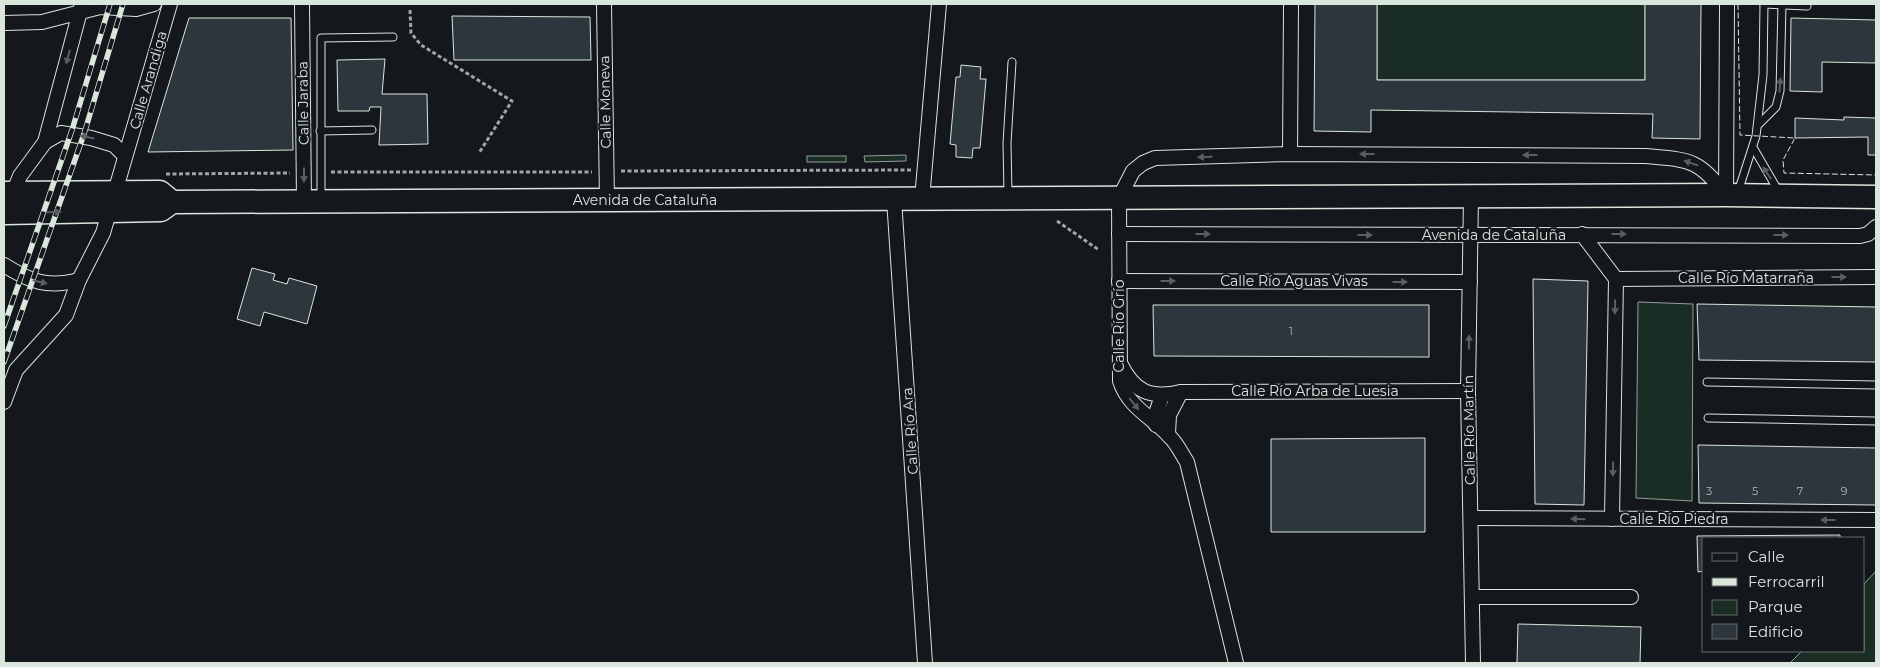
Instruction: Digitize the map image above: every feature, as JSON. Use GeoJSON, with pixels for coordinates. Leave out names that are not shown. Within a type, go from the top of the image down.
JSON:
{"type":"FeatureCollection","features":[{"type":"Feature","properties":{"kind":"main road","name":"Avenida de Cataluña"},"geometry":{"type":"LineString","coordinates":[[6,206],[114,202],[160,192],[172,202],[1008,198],[1876,197]]}},
{"type":"Feature","properties":{"kind":"street"},"geometry":{"type":"LineString","coordinates":[[4,23],[42,22],[82,7],[136,10],[154,4]]}},
{"type":"Feature","properties":{"kind":"street","name":"Calle Arandiga"},"geometry":{"type":"LineString","coordinates":[[4,402],[16,370],[66,315],[79,280],[103,233],[114,202],[125,156],[170,4]]}},
{"type":"Feature","properties":{"kind":"street","name":"Calle Jaraba"},"geometry":{"type":"LineString","coordinates":[[302,4],[313,201]]}},
{"type":"Feature","properties":{"kind":"street","name":"Calle Moneva"},"geometry":{"type":"LineString","coordinates":[[604,4],[607,201]]}},
{"type":"Feature","properties":{"kind":"street"},"geometry":{"type":"LineString","coordinates":[[1290,154],[1291,4]]}},
{"type":"Feature","properties":{"kind":"street"},"geometry":{"type":"LineString","coordinates":[[1726,4],[1731,196]]}},
{"type":"Feature","properties":{"kind":"street"},"geometry":{"type":"LineString","coordinates":[[922,199],[937,5]]}},
{"type":"Feature","properties":{"kind":"street"},"geometry":{"type":"LineString","coordinates":[[6,206],[20,176],[45,142],[82,7]]}},
{"type":"Feature","properties":{"kind":"street"},"geometry":{"type":"LineString","coordinates":[[45,142],[61,134],[91,138],[114,145],[125,156]]}},
{"type":"Feature","properties":{"kind":"street"},"geometry":{"type":"LineString","coordinates":[[1119,198],[1133,171],[1143,163],[1156,158],[1290,154],[1635,156],[1676,159],[1694,162],[1703,168],[1731,196]]}},
{"type":"Feature","properties":{"kind":"street","name":"Calle Río Martín"},"geometry":{"type":"LineString","coordinates":[[1471,197],[1468,391],[1473,663]]}},
{"type":"Feature","properties":{"kind":"street","name":"Calle Río Grío"},"geometry":{"type":"LineString","coordinates":[[1119,198],[1120,363],[1122,387],[1139,410],[1168,434],[1187,462],[1236,663]]}},
{"type":"Feature","properties":{"kind":"street","name":"Calle Río Ara"},"geometry":{"type":"LineString","coordinates":[[894,199],[925,663]]}},
{"type":"Feature","properties":{"kind":"street","name":"Avenida de Cataluña"},"geometry":{"type":"LineString","coordinates":[[1119,234],[1860,236],[1874,232]]}},
{"type":"Feature","properties":{"kind":"street"},"geometry":{"type":"LineString","coordinates":[[1582,234],[1616,279],[1612,519]]}},
{"type":"Feature","properties":{"kind":"street"},"geometry":{"type":"LineString","coordinates":[[4,266],[26,279],[49,284],[79,280]]}},
{"type":"Feature","properties":{"kind":"street","name":"Calle Río Matarraña"},"geometry":{"type":"LineString","coordinates":[[1616,279],[1876,276]]}},
{"type":"Feature","properties":{"kind":"street","name":"Calle Río Aguas Vivas"},"geometry":{"type":"LineString","coordinates":[[1119,281],[1470,282]]}},
{"type":"Feature","properties":{"kind":"street"},"geometry":{"type":"LineString","coordinates":[[1120,363],[1126,377],[1137,387],[1162,396],[1155,416],[1156,425]]}},
{"type":"Feature","properties":{"kind":"street","name":"Calle Río Arba de Luesia"},"geometry":{"type":"LineString","coordinates":[[1162,396],[1180,392],[1468,391]]}},
{"type":"Feature","properties":{"kind":"street"},"geometry":{"type":"LineString","coordinates":[[1168,434],[1169,415],[1180,392]]}},
{"type":"Feature","properties":{"kind":"street","name":"Calle Río Piedra"},"geometry":{"type":"LineString","coordinates":[[1471,518],[1876,520]]}},
{"type":"Feature","properties":{"kind":"street"},"geometry":{"type":"LineString","coordinates":[[1473,597],[1631,598]]}},
{"type":"Feature","properties":{"kind":"lane"},"geometry":{"type":"LineString","coordinates":[[1731,196],[1754,149],[1763,75],[1764,4],[1807,6]]}},
{"type":"Feature","properties":{"kind":"lane"},"geometry":{"type":"LineString","coordinates":[[1758,125],[1776,107],[1780,91],[1782,4]]}},
{"type":"Feature","properties":{"kind":"lane"},"geometry":{"type":"LineString","coordinates":[[313,201],[320,131],[321,38],[393,37]]}},
{"type":"Feature","properties":{"kind":"lane"},"geometry":{"type":"LineString","coordinates":[[1008,198],[1007,142],[1012,62]]}},
{"type":"Feature","properties":{"kind":"lane"},"geometry":{"type":"LineString","coordinates":[[320,131],[372,130]]}},
{"type":"Feature","properties":{"kind":"lane"},"geometry":{"type":"LineString","coordinates":[[1754,149],[1782,196]]}},
{"type":"Feature","properties":{"kind":"lane"},"geometry":{"type":"LineString","coordinates":[[1707,382],[1876,385]]}},
{"type":"Feature","properties":{"kind":"lane"},"geometry":{"type":"LineString","coordinates":[[1708,418],[1876,421]]}},
{"type":"Feature","properties":{"kind":"path"},"geometry":{"type":"LineString","coordinates":[[410,10],[411,33],[421,45],[512,101],[479,152]]}},
{"type":"Feature","properties":{"kind":"path","name":"Avenida de Cataluña"},"geometry":{"type":"LineString","coordinates":[[618,172],[925,170]]}},
{"type":"Feature","properties":{"kind":"path","name":"Avenida de Cataluña"},"geometry":{"type":"LineString","coordinates":[[332,172],[592,172]]}},
{"type":"Feature","properties":{"kind":"path"},"geometry":{"type":"LineString","coordinates":[[201,173],[279,173]]}},
{"type":"Feature","properties":{"kind":"path"},"geometry":{"type":"LineString","coordinates":[[1058,221],[1099,250]]}},
{"type":"Feature","properties":{"kind":"green space"},"geometry":{"type":"Polygon","coordinates":[[[1377,4],[1645,4],[1645,80],[1377,80],[1377,4]]]}},
{"type":"Feature","properties":{"kind":"green space"},"geometry":{"type":"Polygon","coordinates":[[[906,155],[906,161],[865,162],[864,156],[906,155]]]}},
{"type":"Feature","properties":{"kind":"green space"},"geometry":{"type":"Polygon","coordinates":[[[807,156],[846,156],[846,162],[807,162],[807,156]]]}},
{"type":"Feature","properties":{"kind":"green space"},"geometry":{"type":"Polygon","coordinates":[[[1638,302],[1693,304],[1692,501],[1636,498],[1638,302]]]}},
{"type":"Feature","properties":{"kind":"green space"},"geometry":{"type":"Polygon","coordinates":[[[1876,571],[1876,663],[1790,663],[1801,652],[1865,652],[1865,583],[1876,571]]]}},
{"type":"Feature","properties":{"kind":"building"},"geometry":{"type":"Polygon","coordinates":[[[1315,4],[1377,4],[1377,80],[1645,80],[1645,4],[1701,4],[1700,139],[1652,138],[1653,114],[1371,110],[1371,132],[1314,131],[1315,4]]]}},
{"type":"Feature","properties":{"kind":"building"},"geometry":{"type":"Polygon","coordinates":[[[452,16],[590,17],[591,60],[454,60],[452,16]]]}},
{"type":"Feature","properties":{"kind":"building"},"geometry":{"type":"Polygon","coordinates":[[[189,18],[291,18],[293,150],[148,152],[189,18]]]}},
{"type":"Feature","properties":{"kind":"building"},"geometry":{"type":"Polygon","coordinates":[[[1791,18],[1876,20],[1876,63],[1822,62],[1822,92],[1790,91],[1791,18]]]}},
{"type":"Feature","properties":{"kind":"building"},"geometry":{"type":"Polygon","coordinates":[[[385,59],[382,94],[427,94],[428,144],[379,145],[381,107],[370,107],[369,111],[338,111],[337,60],[385,59]]]}},
{"type":"Feature","properties":{"kind":"building"},"geometry":{"type":"Polygon","coordinates":[[[961,65],[981,67],[980,79],[986,79],[980,148],[973,148],[972,158],[956,157],[956,145],[950,144],[956,77],[960,77],[961,65]]]}},
{"type":"Feature","properties":{"kind":"building"},"geometry":{"type":"Polygon","coordinates":[[[1844,117],[1876,118],[1876,155],[1868,155],[1868,137],[1795,138],[1795,118],[1844,120],[1844,117]]]}},
{"type":"Feature","properties":{"kind":"building"},"geometry":{"type":"Polygon","coordinates":[[[252,268],[275,274],[273,280],[287,284],[289,278],[317,286],[307,324],[264,312],[260,326],[237,319],[252,268]]]}},
{"type":"Feature","properties":{"kind":"building"},"geometry":{"type":"Polygon","coordinates":[[[1533,279],[1588,281],[1584,505],[1535,504],[1533,279]]]}},
{"type":"Feature","properties":{"kind":"building"},"geometry":{"type":"Polygon","coordinates":[[[1697,304],[1876,307],[1876,362],[1699,360],[1697,304]]]}},
{"type":"Feature","properties":{"kind":"building"},"geometry":{"type":"Polygon","coordinates":[[[1153,305],[1429,305],[1429,357],[1154,356],[1153,305]]]}},
{"type":"Feature","properties":{"kind":"building"},"geometry":{"type":"Polygon","coordinates":[[[1425,438],[1425,532],[1271,532],[1271,439],[1425,438]]]}},
{"type":"Feature","properties":{"kind":"building"},"geometry":{"type":"Polygon","coordinates":[[[1698,445],[1876,448],[1876,505],[1699,503],[1698,445]]]}},
{"type":"Feature","properties":{"kind":"building"},"geometry":{"type":"Polygon","coordinates":[[[1840,535],[1840,537],[1702,537],[1702,571],[1698,572],[1697,536],[1840,535]]]}},
{"type":"Feature","properties":{"kind":"building"},"geometry":{"type":"Polygon","coordinates":[[[1518,624],[1641,627],[1640,663],[1517,663],[1518,624]]]}},
{"type":"Feature","properties":{"kind":"railway"},"geometry":{"type":"LineString","coordinates":[[4,326],[72,130],[110,4]]}},
{"type":"Feature","properties":{"kind":"railway"},"geometry":{"type":"LineString","coordinates":[[4,362],[84,134],[123,4]]}},
{"type":"Feature","properties":{"kind":"fence"},"geometry":{"type":"LineString","coordinates":[[1738,4],[1740,135],[1795,138],[1783,160],[1784,173],[1876,175]]}}]}
